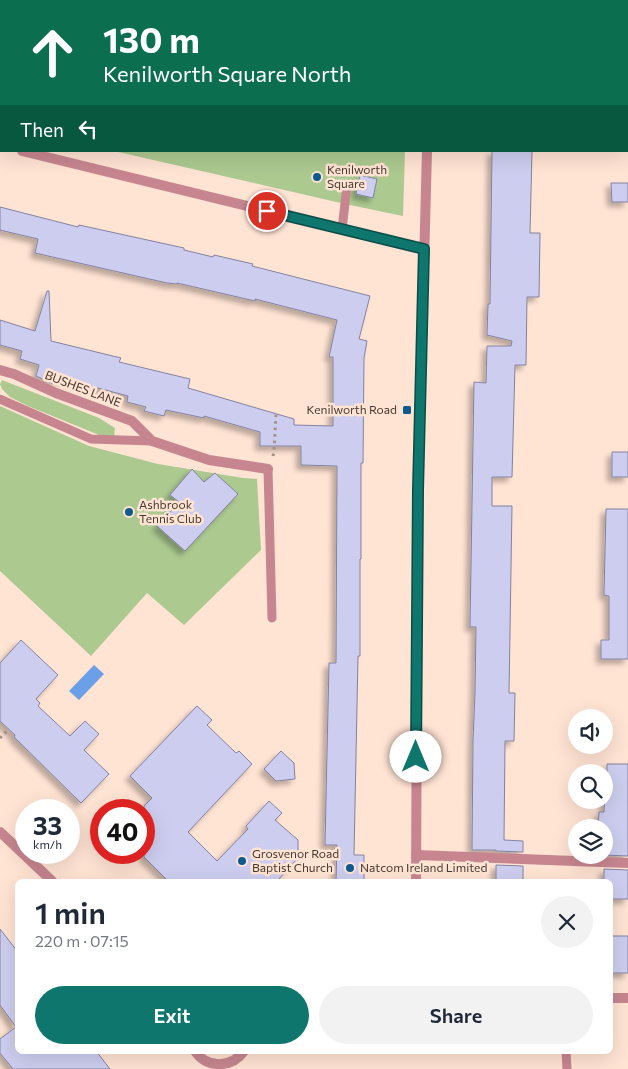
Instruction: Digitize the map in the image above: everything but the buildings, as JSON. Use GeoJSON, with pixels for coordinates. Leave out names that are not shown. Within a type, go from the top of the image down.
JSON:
{"type":"FeatureCollection","features":[{"type":"Feature","properties":{"kind":"street"},"geometry":{"type":"LineString","coordinates":[[26,152],[424,249]]}},
{"type":"Feature","properties":{"kind":"street"},"geometry":{"type":"LineString","coordinates":[[416,879],[418,490],[426,152]]}},
{"type":"Feature","properties":{"kind":"street","name":"BUSHES LANE"},"geometry":{"type":"LineString","coordinates":[[0,370],[132,421],[152,441],[209,460],[268,469]]}},
{"type":"Feature","properties":{"kind":"street"},"geometry":{"type":"LineString","coordinates":[[0,832],[50,879]]}},
{"type":"Feature","properties":{"kind":"street"},"geometry":{"type":"LineString","coordinates":[[416,855],[628,863]]}},
{"type":"Feature","properties":{"kind":"street"},"geometry":{"type":"LineString","coordinates":[[613,998],[628,998]]}},
{"type":"Feature","properties":{"kind":"street"},"geometry":{"type":"LineString","coordinates":[[196,1054],[199,1069]]}},
{"type":"Feature","properties":{"kind":"street"},"geometry":{"type":"LineString","coordinates":[[197,1054],[205,1061],[214,1064],[232,1065],[241,1054]]}},
{"type":"Feature","properties":{"kind":"lane"},"geometry":{"type":"LineString","coordinates":[[342,229],[347,186]]}},
{"type":"Feature","properties":{"kind":"lane","name":"BUSHES LANE"},"geometry":{"type":"LineString","coordinates":[[0,399],[91,439],[152,441]]}},
{"type":"Feature","properties":{"kind":"lane"},"geometry":{"type":"LineString","coordinates":[[268,469],[272,618]]}},
{"type":"Feature","properties":{"kind":"lane"},"geometry":{"type":"LineString","coordinates":[[566,1054],[567,1069]]}},
{"type":"Feature","properties":{"kind":"path"},"geometry":{"type":"LineString","coordinates":[[268,469],[274,452],[276,414]]}},
{"type":"Feature","properties":{"kind":"path"},"geometry":{"type":"LineString","coordinates":[[0,738],[9,729]]}},
{"type":"Feature","properties":{"kind":"green space","name":"Kenilworth Square"},"geometry":{"type":"Polygon","coordinates":[[[118,152],[405,152],[403,216],[118,152]]]}},
{"type":"Feature","properties":{"kind":"green space"},"geometry":{"type":"Polygon","coordinates":[[[2,380],[99,418],[115,428],[114,437],[99,435],[10,397],[2,389],[0,384],[2,380]]]}},
{"type":"Feature","properties":{"kind":"green space","name":"Ashbrook Tennis Club"},"geometry":{"type":"Polygon","coordinates":[[[0,406],[89,446],[158,464],[257,479],[261,550],[184,625],[147,593],[91,656],[0,571],[0,406]]]}},
{"type":"Feature","properties":{"kind":"water"},"geometry":{"type":"Polygon","coordinates":[[[94,665],[104,674],[79,700],[69,691],[94,665]]]}},
{"type":"Feature","properties":{"kind":"place","name":"Kenilworth Square"},"geometry":{"type":"Point","coordinates":[317,177]}},
{"type":"Feature","properties":{"kind":"place","name":"Kenilworth Road"},"geometry":{"type":"Point","coordinates":[407,410]}},
{"type":"Feature","properties":{"kind":"place","name":"Ashbrook Tennis Club"},"geometry":{"type":"Point","coordinates":[129,512]}},
{"type":"Feature","properties":{"kind":"place","name":"Grosvenor Road Baptist Church"},"geometry":{"type":"Point","coordinates":[242,861]}},
{"type":"Feature","properties":{"kind":"place","name":"Natcom Ireland Limited"},"geometry":{"type":"Point","coordinates":[350,868]}},
{"type":"Feature","properties":{"kind":"route"},"geometry":{"type":"LineString","coordinates":[[267,211],[424,249],[418,490],[416,757]]}}]}
